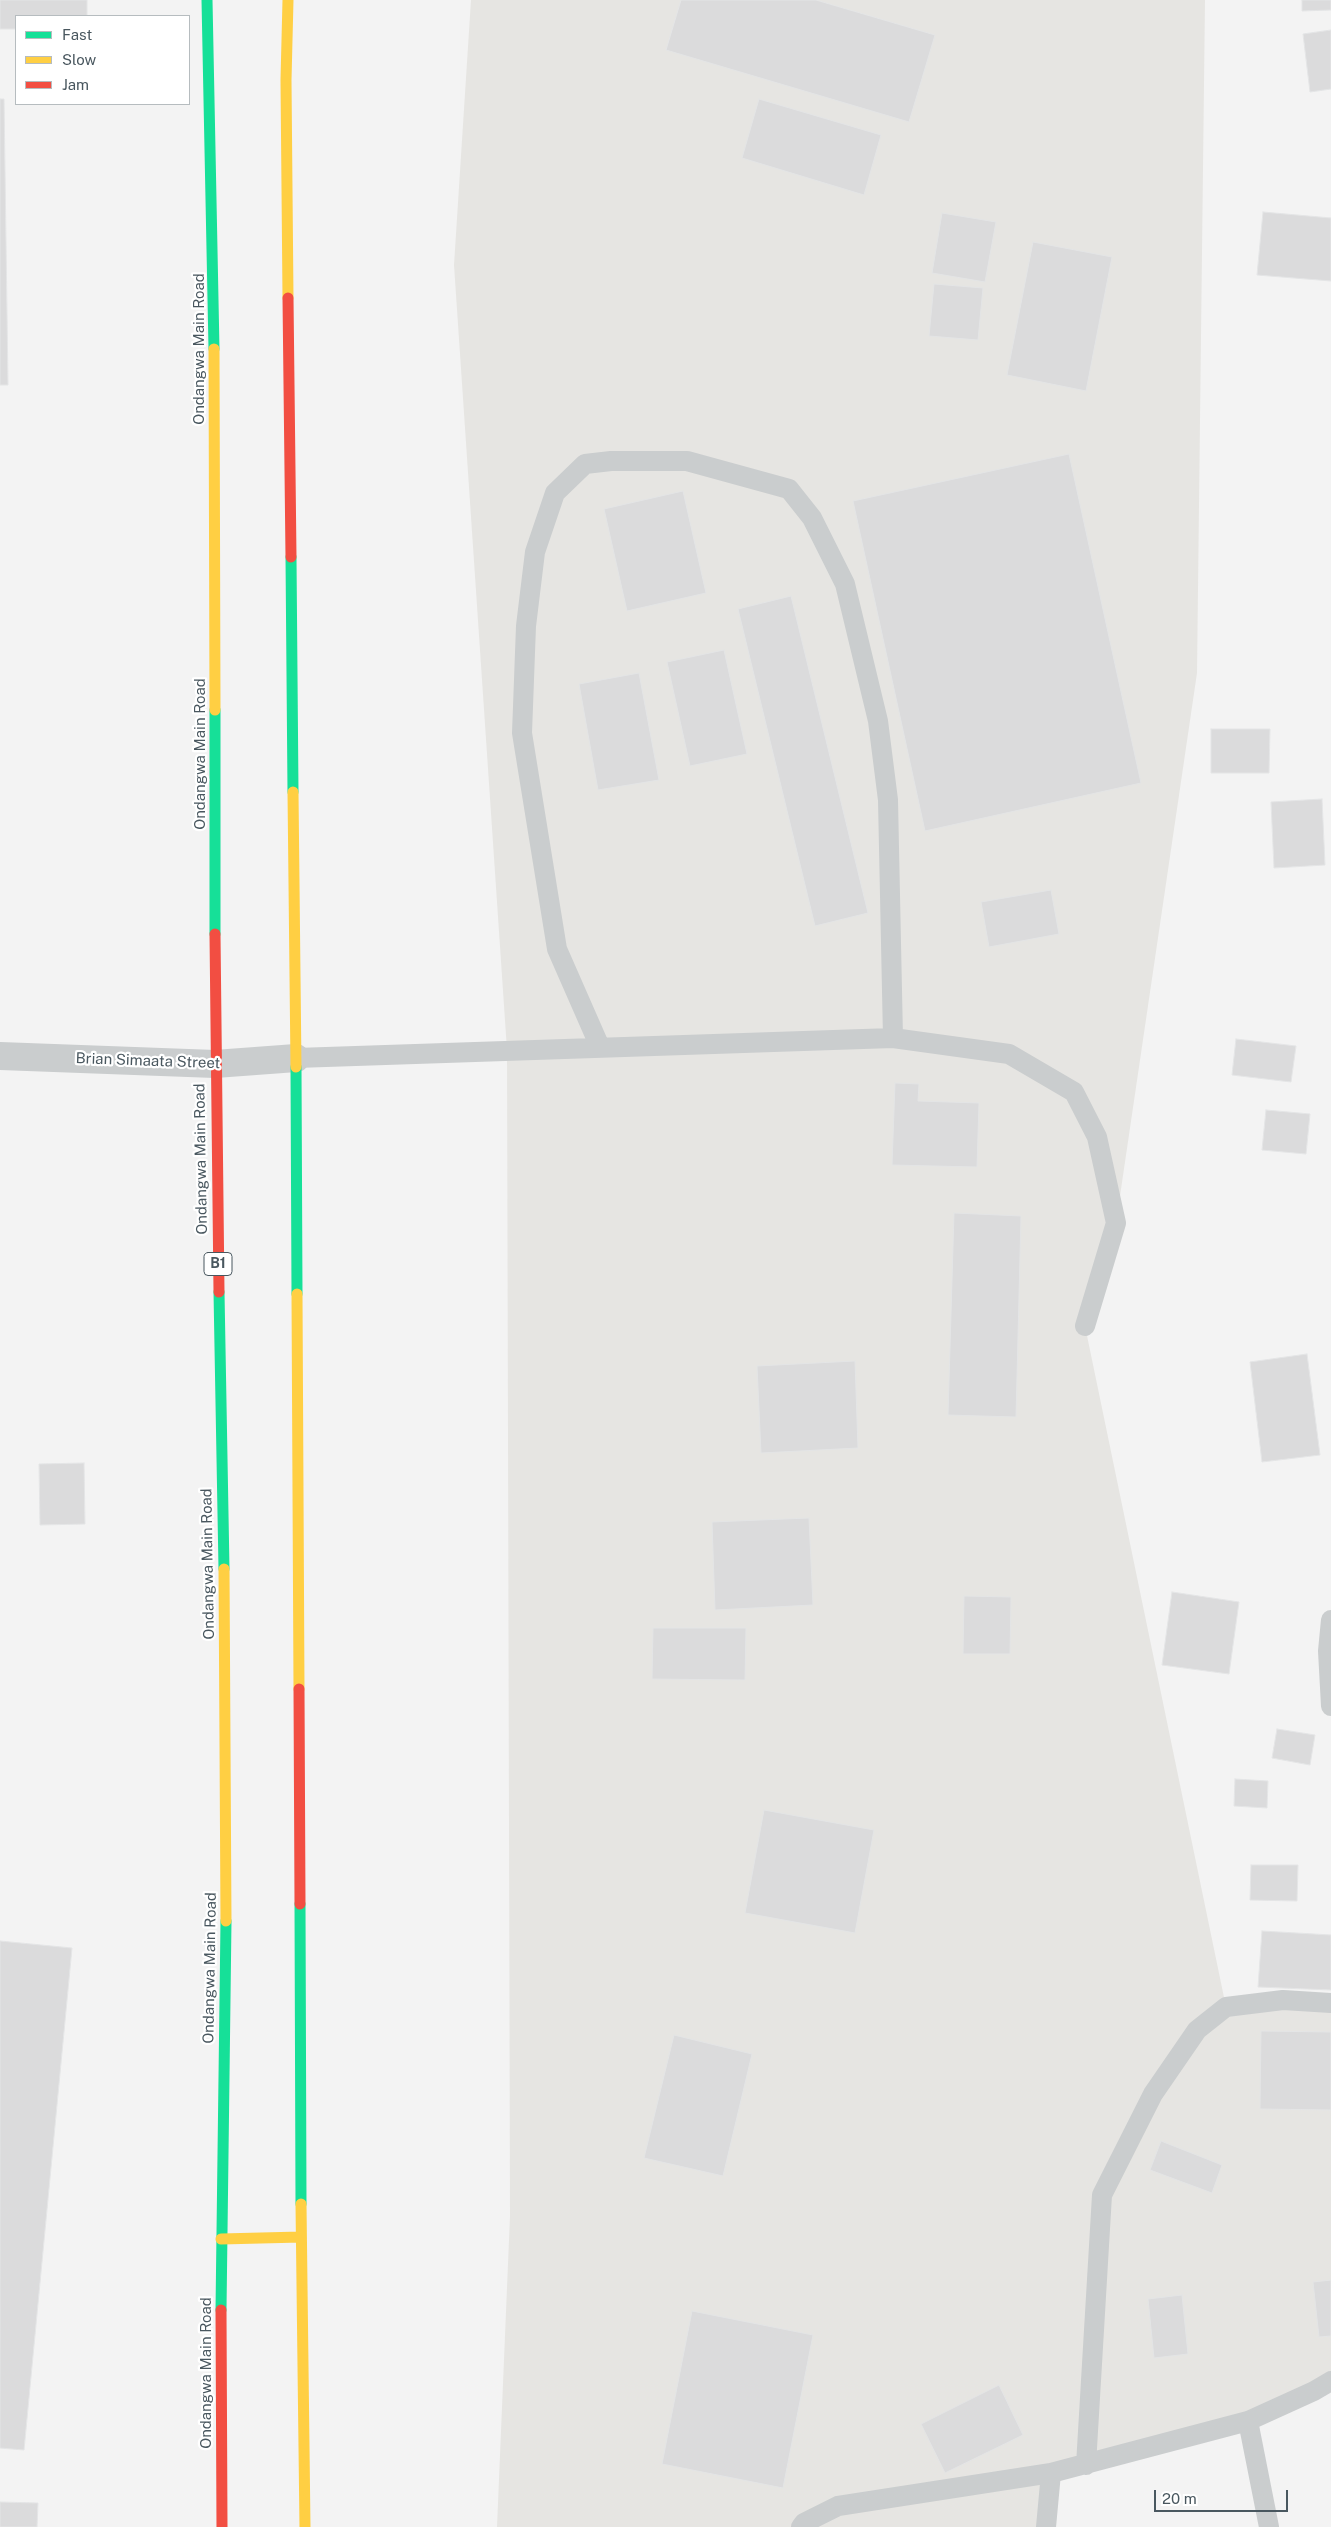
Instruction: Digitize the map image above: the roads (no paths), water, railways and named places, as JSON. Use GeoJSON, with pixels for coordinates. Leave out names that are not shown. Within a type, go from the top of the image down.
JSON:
{"type":"FeatureCollection","features":[{"type":"Feature","properties":{"kind":"main road","name":"Ondangwa Main Road"},"geometry":{"type":"LineString","coordinates":[[207,0],[214,325],[215,1064],[224,1580],[226,1899],[220,2239],[222,2527]]}},
{"type":"Feature","properties":{"kind":"main road"},"geometry":{"type":"LineString","coordinates":[[288,0],[286,80],[296,1058],[301,2237],[305,2527]]}},
{"type":"Feature","properties":{"kind":"main road"},"geometry":{"type":"LineString","coordinates":[[220,2239],[301,2237]]}},
{"type":"Feature","properties":{"kind":"street","name":"Brian Simaata Street"},"geometry":{"type":"LineString","coordinates":[[0,1056],[215,1064],[296,1058]]}},
{"type":"Feature","properties":{"kind":"lane"},"geometry":{"type":"LineString","coordinates":[[600,1047],[557,949],[522,733],[526,626],[538,544],[555,493],[585,464],[610,461],[687,461],[789,489],[812,518],[845,584],[878,721],[888,800],[893,1038]]}},
{"type":"Feature","properties":{"kind":"lane"},"geometry":{"type":"LineString","coordinates":[[296,1058],[893,1038],[1009,1054],[1074,1092],[1097,1137],[1116,1223],[1085,1326]]}},
{"type":"Feature","properties":{"kind":"lane"},"geometry":{"type":"LineString","coordinates":[[1331,1620],[1328,1652],[1331,1706]]}},
{"type":"Feature","properties":{"kind":"lane"},"geometry":{"type":"LineString","coordinates":[[1086,2465],[1102,2195],[1153,2094],[1197,2030],[1226,2007],[1283,2000],[1331,2003]]}},
{"type":"Feature","properties":{"kind":"lane"},"geometry":{"type":"LineString","coordinates":[[801,2527],[804,2523],[838,2506],[1052,2473],[1248,2421],[1314,2391],[1331,2380]]}},
{"type":"Feature","properties":{"kind":"lane"},"geometry":{"type":"LineString","coordinates":[[1248,2421],[1269,2527]]}},
{"type":"Feature","properties":{"kind":"lane"},"geometry":{"type":"LineString","coordinates":[[1046,2527],[1052,2473]]}}]}
